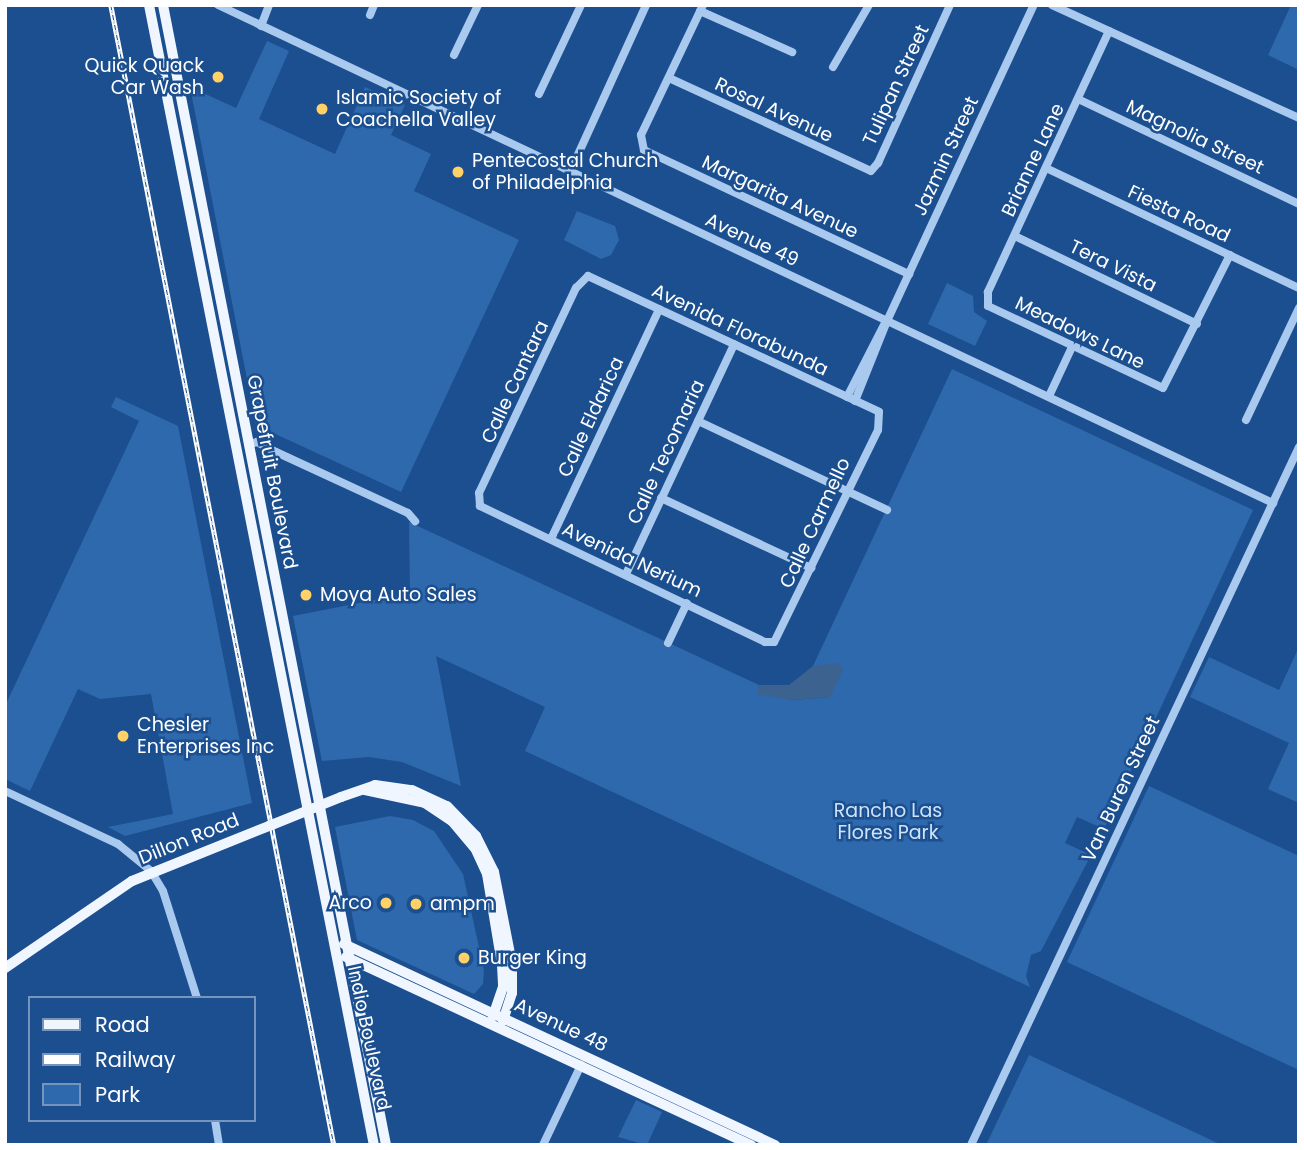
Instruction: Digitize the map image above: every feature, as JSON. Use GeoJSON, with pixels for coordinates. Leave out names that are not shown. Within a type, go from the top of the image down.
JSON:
{"type":"FeatureCollection","features":[{"type":"Feature","properties":{"kind":"main road","name":"Grapefruit Boulevard"},"geometry":{"type":"LineString","coordinates":[[149,5],[330,938]]}},
{"type":"Feature","properties":{"kind":"main road","name":"Grapefruit Boulevard"},"geometry":{"type":"LineString","coordinates":[[163,5],[347,946]]}},
{"type":"Feature","properties":{"kind":"main road"},"geometry":{"type":"LineString","coordinates":[[207,301],[218,324],[237,427],[249,444]]}},
{"type":"Feature","properties":{"kind":"main road","name":"Dillon Road"},"geometry":{"type":"LineString","coordinates":[[5,968],[151,871],[364,790],[425,803],[452,821],[475,848],[487,874],[502,965],[500,1028]]}},
{"type":"Feature","properties":{"kind":"main road","name":"Avenue 48"},"geometry":{"type":"LineString","coordinates":[[330,938],[665,1093],[756,1142]]}},
{"type":"Feature","properties":{"kind":"main road","name":"Indio Boulevard"},"geometry":{"type":"LineString","coordinates":[[330,938],[374,1145]]}},
{"type":"Feature","properties":{"kind":"main road","name":"Indio Boulevard"},"geometry":{"type":"LineString","coordinates":[[347,946],[386,1145]]}},
{"type":"Feature","properties":{"kind":"main road","name":"Avenue 48"},"geometry":{"type":"LineString","coordinates":[[333,951],[756,1142],[776,1145]]}},
{"type":"Feature","properties":{"kind":"main road","name":"Dillon Road"},"geometry":{"type":"LineString","coordinates":[[489,1023],[500,1015]]}},
{"type":"Feature","properties":{"kind":"main road"},"geometry":{"type":"LineString","coordinates":[[581,1065],[589,1063],[649,1091],[665,1093]]}},
{"type":"Feature","properties":{"kind":"street","name":"Avenue 49"},"geometry":{"type":"LineString","coordinates":[[218,5],[887,321],[1050,394],[1273,503]]}},
{"type":"Feature","properties":{"kind":"street"},"geometry":{"type":"LineString","coordinates":[[261,26],[270,5]]}},
{"type":"Feature","properties":{"kind":"street"},"geometry":{"type":"LineString","coordinates":[[370,15],[374,5]]}},
{"type":"Feature","properties":{"kind":"street"},"geometry":{"type":"LineString","coordinates":[[454,55],[478,5]]}},
{"type":"Feature","properties":{"kind":"street"},"geometry":{"type":"LineString","coordinates":[[539,94],[581,5]]}},
{"type":"Feature","properties":{"kind":"street"},"geometry":{"type":"LineString","coordinates":[[570,172],[646,5]]}},
{"type":"Feature","properties":{"kind":"street"},"geometry":{"type":"LineString","coordinates":[[833,67],[869,5]]}},
{"type":"Feature","properties":{"kind":"street","name":"Tulipan Street"},"geometry":{"type":"LineString","coordinates":[[866,171],[878,163],[950,5]]}},
{"type":"Feature","properties":{"kind":"street","name":"Jazmin Street"},"geometry":{"type":"LineString","coordinates":[[851,399],[1034,5]]}},
{"type":"Feature","properties":{"kind":"street"},"geometry":{"type":"LineString","coordinates":[[1052,5],[1299,118]]}},
{"type":"Feature","properties":{"kind":"street"},"geometry":{"type":"LineString","coordinates":[[669,78],[702,8],[792,52]]}},
{"type":"Feature","properties":{"kind":"street","name":"Brianne Lane"},"geometry":{"type":"LineString","coordinates":[[986,302],[1109,31]]}},
{"type":"Feature","properties":{"kind":"street","name":"Rosal Avenue"},"geometry":{"type":"LineString","coordinates":[[669,78],[866,171]]}},
{"type":"Feature","properties":{"kind":"street","name":"Margarita Avenue"},"geometry":{"type":"LineString","coordinates":[[669,78],[641,145],[909,274]]}},
{"type":"Feature","properties":{"kind":"street","name":"Magnolia Street"},"geometry":{"type":"LineString","coordinates":[[1078,99],[1299,204]]}},
{"type":"Feature","properties":{"kind":"street","name":"Fiesta Road"},"geometry":{"type":"LineString","coordinates":[[1046,168],[1299,288]]}},
{"type":"Feature","properties":{"kind":"street","name":"Tera Vista"},"geometry":{"type":"LineString","coordinates":[[1015,236],[1197,324]]}},
{"type":"Feature","properties":{"kind":"street"},"geometry":{"type":"LineString","coordinates":[[1197,324],[1230,255]]}},
{"type":"Feature","properties":{"kind":"street","name":"Avenida Florabunda"},"geometry":{"type":"LineString","coordinates":[[585,278],[593,277],[851,399],[880,416]]}},
{"type":"Feature","properties":{"kind":"street","name":"Calle Cantara"},"geometry":{"type":"LineString","coordinates":[[479,501],[576,288],[585,278]]}},
{"type":"Feature","properties":{"kind":"street","name":"Meadows Lane"},"geometry":{"type":"LineString","coordinates":[[986,302],[1072,347],[1163,388],[1197,324]]}},
{"type":"Feature","properties":{"kind":"street"},"geometry":{"type":"LineString","coordinates":[[1246,420],[1299,308]]}},
{"type":"Feature","properties":{"kind":"street","name":"Calle Eldarica"},"geometry":{"type":"LineString","coordinates":[[551,539],[659,309]]}},
{"type":"Feature","properties":{"kind":"street","name":"Calle Tecomaria"},"geometry":{"type":"LineString","coordinates":[[626,574],[734,344]]}},
{"type":"Feature","properties":{"kind":"street"},"geometry":{"type":"LineString","coordinates":[[1050,394],[1072,347]]}},
{"type":"Feature","properties":{"kind":"street","name":"Calle Carmello"},"geometry":{"type":"LineString","coordinates":[[774,642],[847,492],[880,416]]}},
{"type":"Feature","properties":{"kind":"street"},"geometry":{"type":"LineString","coordinates":[[698,421],[887,510]]}},
{"type":"Feature","properties":{"kind":"street"},"geometry":{"type":"LineString","coordinates":[[249,444],[257,442],[408,513],[415,522]]}},
{"type":"Feature","properties":{"kind":"street","name":"Van Buren Street"},"geometry":{"type":"LineString","coordinates":[[971,1145],[1299,447]]}},
{"type":"Feature","properties":{"kind":"street"},"geometry":{"type":"LineString","coordinates":[[661,498],[811,568]]}},
{"type":"Feature","properties":{"kind":"street","name":"Avenida Nerium"},"geometry":{"type":"LineString","coordinates":[[479,501],[484,509],[765,642],[774,642]]}},
{"type":"Feature","properties":{"kind":"street"},"geometry":{"type":"LineString","coordinates":[[668,643],[687,603]]}},
{"type":"Feature","properties":{"kind":"street"},"geometry":{"type":"LineString","coordinates":[[5,791],[118,844],[151,871],[168,903],[196,996]]}},
{"type":"Feature","properties":{"kind":"street"},"geometry":{"type":"LineString","coordinates":[[543,1145],[581,1065]]}},
{"type":"Feature","properties":{"kind":"street"},"geometry":{"type":"LineString","coordinates":[[215,1122],[219,1145]]}},
{"type":"Feature","properties":{"kind":"green space"},"geometry":{"type":"Polygon","coordinates":[[[1291,5],[1299,5],[1299,70],[1268,55],[1291,5]]]}},
{"type":"Feature","properties":{"kind":"green space"},"geometry":{"type":"Polygon","coordinates":[[[267,41],[289,51],[259,119],[335,154],[365,87],[405,105],[391,135],[431,154],[414,191],[519,240],[401,492],[256,425],[190,87],[236,108],[267,41]]]}},
{"type":"Feature","properties":{"kind":"green space"},"geometry":{"type":"Polygon","coordinates":[[[577,211],[615,226],[619,240],[611,255],[601,259],[564,240],[577,211]]]}},
{"type":"Feature","properties":{"kind":"green space"},"geometry":{"type":"Polygon","coordinates":[[[947,283],[973,296],[974,312],[987,321],[975,346],[928,324],[947,283]]]}},
{"type":"Feature","properties":{"kind":"green space","name":"Rancho Las Flores Park"},"geometry":{"type":"Polygon","coordinates":[[[952,369],[1253,510],[1104,829],[1077,817],[1065,843],[1091,855],[1041,951],[1031,955],[1026,976],[1030,987],[525,751],[545,707],[436,656],[461,786],[402,762],[369,757],[322,761],[293,616],[410,593],[409,522],[759,685],[758,690],[792,700],[830,697],[813,666],[952,369]]]}},
{"type":"Feature","properties":{"kind":"green space"},"geometry":{"type":"Polygon","coordinates":[[[116,397],[178,426],[252,803],[125,836],[108,827],[173,814],[151,694],[100,699],[78,689],[30,791],[5,779],[5,706],[139,421],[111,407],[116,397]]]}},
{"type":"Feature","properties":{"kind":"green space"},"geometry":{"type":"Polygon","coordinates":[[[1299,647],[1299,803],[1268,789],[1289,743],[1190,697],[1209,657],[1279,690],[1299,647]]]}},
{"type":"Feature","properties":{"kind":"green space"},"geometry":{"type":"Polygon","coordinates":[[[1149,786],[1299,856],[1299,1070],[1067,962],[1149,786]]]}},
{"type":"Feature","properties":{"kind":"green space"},"geometry":{"type":"Polygon","coordinates":[[[390,816],[413,820],[434,831],[463,874],[484,970],[483,984],[474,994],[357,940],[335,827],[390,816]]]}},
{"type":"Feature","properties":{"kind":"green space"},"geometry":{"type":"Polygon","coordinates":[[[1029,1055],[1222,1145],[986,1145],[1029,1055]]]}},
{"type":"Feature","properties":{"kind":"green space"},"geometry":{"type":"Polygon","coordinates":[[[636,1100],[662,1112],[647,1145],[618,1137],[636,1100]]]}},
{"type":"Feature","properties":{"kind":"shaded area"},"geometry":{"type":"Polygon","coordinates":[[[839,663],[843,670],[830,697],[792,700],[757,694],[759,685],[789,685],[813,666],[839,663]]]}},
{"type":"Feature","properties":{"kind":"railway"},"geometry":{"type":"LineString","coordinates":[[111,5],[334,1145]]}},
{"type":"Feature","properties":{"kind":"place","name":"Quick Quack Car Wash"},"geometry":{"type":"Point","coordinates":[218,77]}},
{"type":"Feature","properties":{"kind":"place","name":"Islamic Society of Coachella Valley"},"geometry":{"type":"Point","coordinates":[322,109]}},
{"type":"Feature","properties":{"kind":"place","name":"Pentecostal Church of Philadelphia"},"geometry":{"type":"Point","coordinates":[458,172]}},
{"type":"Feature","properties":{"kind":"place","name":"Moya Auto Sales"},"geometry":{"type":"Point","coordinates":[306,595]}},
{"type":"Feature","properties":{"kind":"place","name":"Chesler Enterprises Inc"},"geometry":{"type":"Point","coordinates":[123,736]}},
{"type":"Feature","properties":{"kind":"place","name":"Arco"},"geometry":{"type":"Point","coordinates":[386,903]}},
{"type":"Feature","properties":{"kind":"place","name":"ampm"},"geometry":{"type":"Point","coordinates":[416,904]}},
{"type":"Feature","properties":{"kind":"place","name":"Burger King"},"geometry":{"type":"Point","coordinates":[464,958]}}]}
